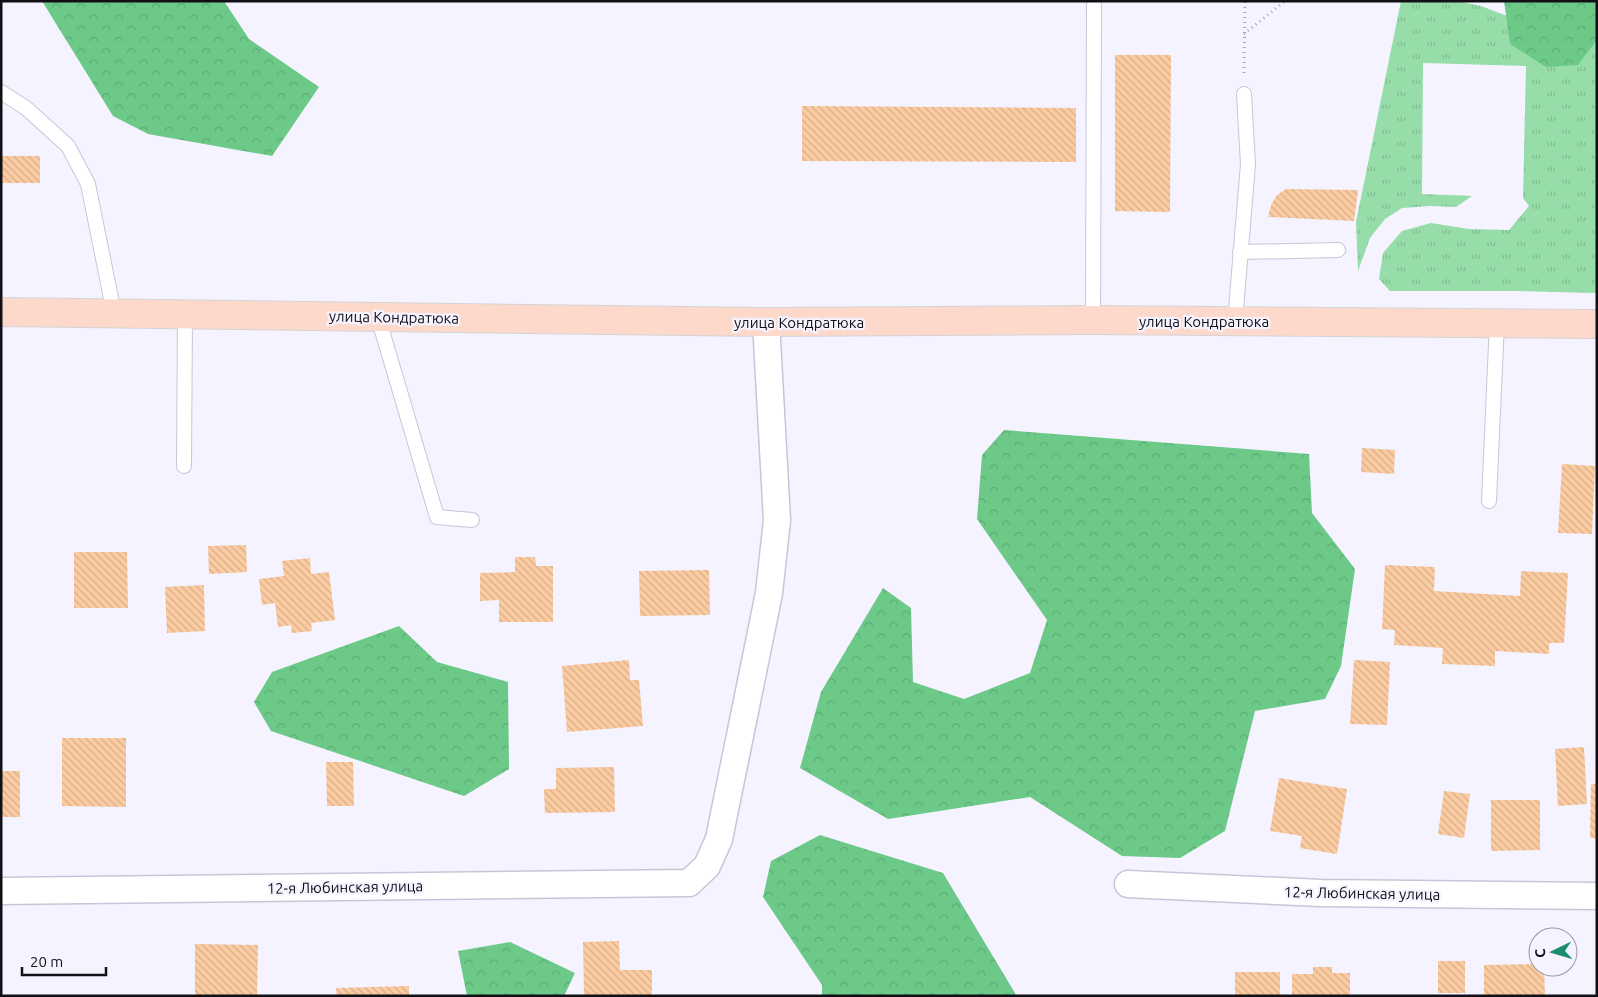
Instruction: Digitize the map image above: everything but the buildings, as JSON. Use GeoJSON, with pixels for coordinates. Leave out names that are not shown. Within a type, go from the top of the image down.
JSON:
{"type":"FeatureCollection","features":[{"type":"Feature","properties":{"kind":"main road","name":"улица Кондратюка"},"geometry":{"type":"LineString","coordinates":[[1,312],[766,322],[1093,320],[1597,324]]}},
{"type":"Feature","properties":{"kind":"street","name":"12-я Любинская улица"},"geometry":{"type":"LineString","coordinates":[[1,891],[689,883],[707,866],[719,839],[769,593],[777,520],[766,322]]}},
{"type":"Feature","properties":{"kind":"street","name":"12-я Любинская улица"},"geometry":{"type":"LineString","coordinates":[[1128,884],[1321,893],[1597,896]]}},
{"type":"Feature","properties":{"kind":"lane"},"geometry":{"type":"LineString","coordinates":[[1093,320],[1094,6]]}},
{"type":"Feature","properties":{"kind":"lane"},"geometry":{"type":"LineString","coordinates":[[1,92],[26,108],[68,146],[88,184],[114,313]]}},
{"type":"Feature","properties":{"kind":"lane"},"geometry":{"type":"LineString","coordinates":[[1235,321],[1248,164],[1244,94]]}},
{"type":"Feature","properties":{"kind":"lane"},"geometry":{"type":"LineString","coordinates":[[1240,252],[1338,250]]}},
{"type":"Feature","properties":{"kind":"lane"},"geometry":{"type":"LineString","coordinates":[[184,466],[185,314]]}},
{"type":"Feature","properties":{"kind":"lane"},"geometry":{"type":"LineString","coordinates":[[378,317],[437,517],[472,520]]}},
{"type":"Feature","properties":{"kind":"lane"},"geometry":{"type":"LineString","coordinates":[[1489,501],[1497,322]]}},
{"type":"Feature","properties":{"kind":"path"},"geometry":{"type":"LineString","coordinates":[[1244,94],[1245,1]]}},
{"type":"Feature","properties":{"kind":"path"},"geometry":{"type":"LineString","coordinates":[[1244,34],[1286,1]]}},
{"type":"Feature","properties":{"kind":"green space"},"geometry":{"type":"Polygon","coordinates":[[[42,1],[224,1],[249,39],[319,87],[272,156],[148,134],[113,116],[42,1]]]}},
{"type":"Feature","properties":{"kind":"green space"},"geometry":{"type":"Polygon","coordinates":[[[1401,1],[1457,1],[1481,6],[1518,20],[1597,32],[1597,293],[1390,291],[1379,279],[1383,253],[1402,231],[1431,223],[1469,229],[1509,230],[1529,206],[1523,198],[1526,66],[1423,63],[1422,194],[1472,196],[1456,207],[1402,208],[1385,219],[1370,238],[1358,271],[1356,222],[1401,1]]]}},
{"type":"Feature","properties":{"kind":"green space"},"geometry":{"type":"Polygon","coordinates":[[[1504,1],[1597,1],[1597,40],[1578,65],[1546,67],[1510,44],[1504,1]]]}},
{"type":"Feature","properties":{"kind":"green space"},"geometry":{"type":"Polygon","coordinates":[[[1004,430],[1309,454],[1312,513],[1355,569],[1341,666],[1325,699],[1255,711],[1225,831],[1180,858],[1122,856],[1030,797],[888,819],[800,768],[821,692],[883,588],[911,608],[913,682],[964,699],[1030,673],[1047,620],[977,519],[982,455],[1004,430]]]}},
{"type":"Feature","properties":{"kind":"green space"},"geometry":{"type":"Polygon","coordinates":[[[399,626],[437,662],[508,682],[509,769],[464,796],[271,731],[254,702],[272,672],[399,626]]]}},
{"type":"Feature","properties":{"kind":"green space"},"geometry":{"type":"Polygon","coordinates":[[[820,835],[943,873],[1016,996],[822,996],[822,985],[763,897],[771,861],[820,835]]]}},
{"type":"Feature","properties":{"kind":"green space"},"geometry":{"type":"Polygon","coordinates":[[[510,942],[575,973],[564,996],[467,996],[458,951],[510,942]]]}}]}
